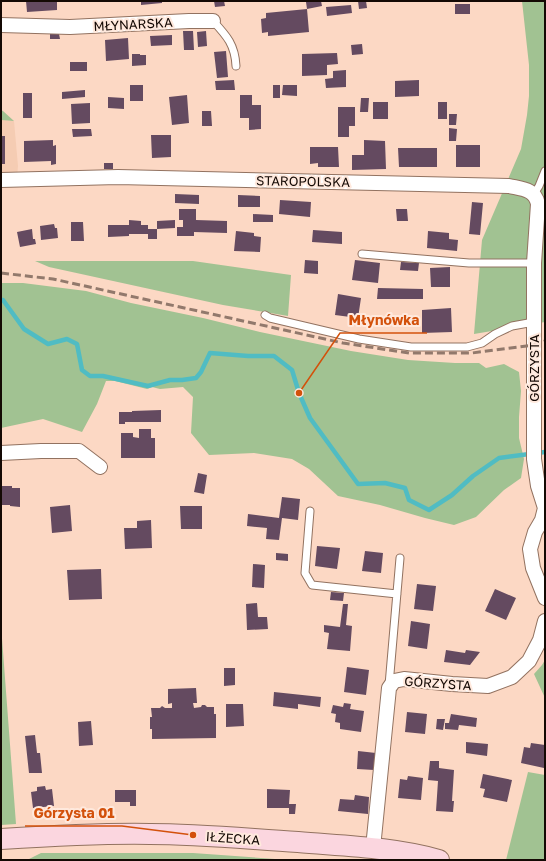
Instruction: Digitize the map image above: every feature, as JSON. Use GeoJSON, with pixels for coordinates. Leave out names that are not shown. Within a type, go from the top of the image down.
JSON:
{"type":"FeatureCollection","features":[{"type":"Feature","properties":{"kind":"main road","name":"IŁŻECKA"},"geometry":{"type":"LineString","coordinates":[[1,839],[95,835],[186,834],[373,848],[424,856],[439,860]]}},
{"type":"Feature","properties":{"kind":"street","name":"MŁYNARSKA"},"geometry":{"type":"LineString","coordinates":[[1,25],[70,27],[213,21]]}},
{"type":"Feature","properties":{"kind":"street","name":"STAROPOLSKA"},"geometry":{"type":"LineString","coordinates":[[1,180],[118,178],[509,186],[534,194]]}},
{"type":"Feature","properties":{"kind":"street"},"geometry":{"type":"LineString","coordinates":[[534,194],[538,204],[534,263],[534,322]]}},
{"type":"Feature","properties":{"kind":"street","name":"GÓRZYSTA"},"geometry":{"type":"LineString","coordinates":[[534,322],[534,452],[538,486],[545,508],[542,520],[535,532],[530,549],[533,568],[545,598]]}},
{"type":"Feature","properties":{"kind":"street"},"geometry":{"type":"LineString","coordinates":[[1,453],[79,451],[100,467]]}},
{"type":"Feature","properties":{"kind":"street","name":"GÓRZYSTA"},"geometry":{"type":"LineString","coordinates":[[373,848],[389,688],[394,681],[404,679],[488,686],[512,677],[529,661],[540,640],[545,621]]}},
{"type":"Feature","properties":{"kind":"lane","name":"MŁYNARSKA"},"geometry":{"type":"LineString","coordinates":[[213,21],[230,43],[235,56],[236,66]]}},
{"type":"Feature","properties":{"kind":"lane"},"geometry":{"type":"LineString","coordinates":[[534,194],[545,171]]}},
{"type":"Feature","properties":{"kind":"lane"},"geometry":{"type":"LineString","coordinates":[[362,254],[469,263],[534,263]]}},
{"type":"Feature","properties":{"kind":"lane"},"geometry":{"type":"LineString","coordinates":[[268,316],[359,339],[411,347],[467,348],[482,343],[495,334],[512,326],[534,322]]}},
{"type":"Feature","properties":{"kind":"lane"},"geometry":{"type":"LineString","coordinates":[[310,511],[305,573],[312,585],[397,594]]}},
{"type":"Feature","properties":{"kind":"lane"},"geometry":{"type":"LineString","coordinates":[[389,688],[400,558]]}},
{"type":"Feature","properties":{"kind":"shaded area"},"geometry":{"type":"Polygon","coordinates":[[[1,120],[14,121],[18,166],[17,178],[1,178],[1,120]]]}},
{"type":"Feature","properties":{"kind":"green space"},"geometry":{"type":"Polygon","coordinates":[[[522,1],[545,1],[545,322],[474,334],[482,240],[521,149],[527,115],[529,96],[529,65],[522,1]]]}},
{"type":"Feature","properties":{"kind":"green space"},"geometry":{"type":"Polygon","coordinates":[[[1,110],[3,111],[14,121],[1,120],[1,110]]]}},
{"type":"Feature","properties":{"kind":"green space"},"geometry":{"type":"Polygon","coordinates":[[[35,261],[193,261],[291,275],[288,316],[223,305],[49,267],[35,261]]]}},
{"type":"Feature","properties":{"kind":"green space"},"geometry":{"type":"Polygon","coordinates":[[[1,283],[23,283],[86,291],[131,303],[351,351],[408,360],[479,363],[486,368],[504,364],[519,372],[521,391],[519,438],[524,459],[521,478],[504,490],[476,517],[454,525],[380,505],[338,496],[309,469],[292,459],[254,453],[209,455],[191,433],[193,397],[183,387],[160,389],[152,387],[147,389],[115,381],[106,381],[97,404],[82,432],[43,419],[1,428],[1,283]]]}},
{"type":"Feature","properties":{"kind":"green space"},"geometry":{"type":"Polygon","coordinates":[[[1,625],[16,824],[1,825],[1,625]]]}},
{"type":"Feature","properties":{"kind":"green space"},"geometry":{"type":"Polygon","coordinates":[[[545,660],[545,698],[534,674],[545,660]]]}},
{"type":"Feature","properties":{"kind":"green space"},"geometry":{"type":"Polygon","coordinates":[[[528,772],[545,775],[545,860],[506,860],[528,772]]]}},
{"type":"Feature","properties":{"kind":"green space"},"geometry":{"type":"Polygon","coordinates":[[[41,853],[193,853],[289,860],[27,860],[41,853]]]}},
{"type":"Feature","properties":{"kind":"building"},"geometry":{"type":"Polygon","coordinates":[[[26,1],[57,1],[57,10],[27,12],[26,1]]]}},
{"type":"Feature","properties":{"kind":"building"},"geometry":{"type":"Polygon","coordinates":[[[141,1],[162,1],[162,3],[141,5],[141,1]]]}},
{"type":"Feature","properties":{"kind":"building"},"geometry":{"type":"Polygon","coordinates":[[[214,1],[224,1],[225,6],[215,7],[214,1]]]}},
{"type":"Feature","properties":{"kind":"building"},"geometry":{"type":"Polygon","coordinates":[[[321,1],[322,6],[307,9],[306,2],[321,1]]]}},
{"type":"Feature","properties":{"kind":"building"},"geometry":{"type":"Polygon","coordinates":[[[358,1],[366,1],[367,8],[359,9],[358,1]]]}},
{"type":"Feature","properties":{"kind":"building"},"geometry":{"type":"Polygon","coordinates":[[[455,4],[470,4],[470,14],[455,14],[455,4]]]}},
{"type":"Feature","properties":{"kind":"building"},"geometry":{"type":"Polygon","coordinates":[[[351,5],[352,13],[327,16],[326,7],[351,5]]]}},
{"type":"Feature","properties":{"kind":"building"},"geometry":{"type":"Polygon","coordinates":[[[307,9],[309,32],[268,36],[268,32],[262,33],[261,19],[266,18],[266,13],[307,9]]]}},
{"type":"Feature","properties":{"kind":"building"},"geometry":{"type":"Polygon","coordinates":[[[183,31],[193,31],[194,50],[184,50],[183,31]]]}},
{"type":"Feature","properties":{"kind":"building"},"geometry":{"type":"Polygon","coordinates":[[[206,31],[207,46],[198,47],[197,32],[206,31]]]}},
{"type":"Feature","properties":{"kind":"building"},"geometry":{"type":"Polygon","coordinates":[[[50,34],[59,34],[60,39],[50,39],[50,34]]]}},
{"type":"Feature","properties":{"kind":"building"},"geometry":{"type":"Polygon","coordinates":[[[172,35],[172,45],[151,46],[150,36],[172,35]]]}},
{"type":"Feature","properties":{"kind":"building"},"geometry":{"type":"Polygon","coordinates":[[[128,38],[129,59],[106,61],[105,40],[128,38]]]}},
{"type":"Feature","properties":{"kind":"building"},"geometry":{"type":"Polygon","coordinates":[[[362,44],[363,54],[352,55],[351,45],[362,44]]]}},
{"type":"Feature","properties":{"kind":"building"},"geometry":{"type":"Polygon","coordinates":[[[226,51],[228,77],[217,78],[214,52],[226,51]]]}},
{"type":"Feature","properties":{"kind":"building"},"geometry":{"type":"Polygon","coordinates":[[[337,53],[338,64],[327,65],[327,75],[302,76],[302,54],[337,53]]]}},
{"type":"Feature","properties":{"kind":"building"},"geometry":{"type":"Polygon","coordinates":[[[132,54],[146,55],[146,65],[132,66],[132,54]]]}},
{"type":"Feature","properties":{"kind":"building"},"geometry":{"type":"Polygon","coordinates":[[[70,62],[87,62],[87,71],[70,71],[70,62]]]}},
{"type":"Feature","properties":{"kind":"building"},"geometry":{"type":"Polygon","coordinates":[[[346,70],[346,87],[326,88],[325,79],[333,78],[333,71],[346,70]]]}},
{"type":"Feature","properties":{"kind":"building"},"geometry":{"type":"Polygon","coordinates":[[[234,80],[235,90],[216,90],[215,81],[234,80]]]}},
{"type":"Feature","properties":{"kind":"building"},"geometry":{"type":"Polygon","coordinates":[[[419,80],[419,96],[395,97],[395,81],[419,80]]]}},
{"type":"Feature","properties":{"kind":"building"},"geometry":{"type":"Polygon","coordinates":[[[130,85],[143,85],[143,101],[130,101],[130,85]]]}},
{"type":"Feature","properties":{"kind":"building"},"geometry":{"type":"Polygon","coordinates":[[[273,85],[280,85],[280,98],[273,98],[273,85]]]}},
{"type":"Feature","properties":{"kind":"building"},"geometry":{"type":"Polygon","coordinates":[[[283,85],[297,85],[297,96],[282,95],[283,85]]]}},
{"type":"Feature","properties":{"kind":"building"},"geometry":{"type":"Polygon","coordinates":[[[85,90],[85,97],[62,99],[62,92],[85,90]]]}},
{"type":"Feature","properties":{"kind":"building"},"geometry":{"type":"Polygon","coordinates":[[[23,93],[32,93],[32,118],[23,118],[23,93]]]}},
{"type":"Feature","properties":{"kind":"building"},"geometry":{"type":"Polygon","coordinates":[[[187,95],[189,123],[172,125],[169,97],[187,95]]]}},
{"type":"Feature","properties":{"kind":"building"},"geometry":{"type":"Polygon","coordinates":[[[240,95],[252,95],[252,105],[261,105],[261,129],[249,130],[249,118],[240,118],[240,95]]]}},
{"type":"Feature","properties":{"kind":"building"},"geometry":{"type":"Polygon","coordinates":[[[108,97],[124,98],[124,109],[108,108],[108,97]]]}},
{"type":"Feature","properties":{"kind":"building"},"geometry":{"type":"Polygon","coordinates":[[[361,98],[369,98],[368,112],[360,112],[361,98]]]}},
{"type":"Feature","properties":{"kind":"building"},"geometry":{"type":"Polygon","coordinates":[[[373,102],[388,102],[388,119],[373,119],[373,102]]]}},
{"type":"Feature","properties":{"kind":"building"},"geometry":{"type":"Polygon","coordinates":[[[438,102],[447,102],[447,119],[438,119],[438,102]]]}},
{"type":"Feature","properties":{"kind":"building"},"geometry":{"type":"Polygon","coordinates":[[[90,103],[90,123],[72,124],[71,104],[90,103]]]}},
{"type":"Feature","properties":{"kind":"building"},"geometry":{"type":"Polygon","coordinates":[[[338,107],[355,107],[355,126],[349,126],[349,137],[338,137],[338,107]]]}},
{"type":"Feature","properties":{"kind":"building"},"geometry":{"type":"Polygon","coordinates":[[[202,111],[211,111],[212,126],[202,126],[202,111]]]}},
{"type":"Feature","properties":{"kind":"building"},"geometry":{"type":"Polygon","coordinates":[[[449,114],[457,114],[456,125],[449,125],[449,114]]]}},
{"type":"Feature","properties":{"kind":"building"},"geometry":{"type":"Polygon","coordinates":[[[449,128],[457,129],[456,141],[449,141],[449,128]]]}},
{"type":"Feature","properties":{"kind":"building"},"geometry":{"type":"Polygon","coordinates":[[[72,129],[91,129],[92,136],[73,137],[72,129]]]}},
{"type":"Feature","properties":{"kind":"building"},"geometry":{"type":"Polygon","coordinates":[[[151,135],[171,135],[171,157],[152,158],[151,135]]]}},
{"type":"Feature","properties":{"kind":"building"},"geometry":{"type":"Polygon","coordinates":[[[1,136],[5,136],[5,164],[1,164],[1,136]]]}},
{"type":"Feature","properties":{"kind":"building"},"geometry":{"type":"Polygon","coordinates":[[[53,140],[53,146],[56,145],[56,164],[51,165],[51,161],[24,162],[24,141],[53,140]]]}},
{"type":"Feature","properties":{"kind":"building"},"geometry":{"type":"Polygon","coordinates":[[[364,140],[385,141],[386,169],[352,170],[352,155],[364,155],[364,140]]]}},
{"type":"Feature","properties":{"kind":"building"},"geometry":{"type":"Polygon","coordinates":[[[456,145],[480,145],[480,167],[456,167],[456,145]]]}},
{"type":"Feature","properties":{"kind":"building"},"geometry":{"type":"Polygon","coordinates":[[[310,147],[338,147],[339,167],[318,167],[318,163],[310,164],[310,147]]]}},
{"type":"Feature","properties":{"kind":"building"},"geometry":{"type":"Polygon","coordinates":[[[398,148],[437,148],[437,167],[399,167],[398,148]]]}},
{"type":"Feature","properties":{"kind":"building"},"geometry":{"type":"Polygon","coordinates":[[[104,163],[113,163],[113,169],[104,169],[104,163]]]}},
{"type":"Feature","properties":{"kind":"building"},"geometry":{"type":"Polygon","coordinates":[[[175,194],[199,195],[199,204],[175,203],[175,194]]]}},
{"type":"Feature","properties":{"kind":"building"},"geometry":{"type":"Polygon","coordinates":[[[238,195],[260,196],[260,207],[238,207],[238,195]]]}},
{"type":"Feature","properties":{"kind":"building"},"geometry":{"type":"Polygon","coordinates":[[[280,200],[311,202],[310,217],[279,214],[280,200]]]}},
{"type":"Feature","properties":{"kind":"building"},"geometry":{"type":"Polygon","coordinates":[[[472,202],[483,203],[480,235],[469,234],[472,202]]]}},
{"type":"Feature","properties":{"kind":"building"},"geometry":{"type":"Polygon","coordinates":[[[179,209],[196,209],[196,220],[227,221],[227,233],[194,232],[194,236],[177,236],[177,227],[183,227],[183,220],[179,220],[179,209]]]}},
{"type":"Feature","properties":{"kind":"building"},"geometry":{"type":"Polygon","coordinates":[[[396,209],[407,209],[408,221],[397,221],[396,209]]]}},
{"type":"Feature","properties":{"kind":"building"},"geometry":{"type":"Polygon","coordinates":[[[253,214],[273,215],[273,222],[253,222],[253,214]]]}},
{"type":"Feature","properties":{"kind":"building"},"geometry":{"type":"Polygon","coordinates":[[[129,220],[141,221],[141,225],[148,225],[148,234],[129,234],[129,236],[108,237],[108,225],[129,225],[129,220]]]}},
{"type":"Feature","properties":{"kind":"building"},"geometry":{"type":"Polygon","coordinates":[[[175,220],[175,228],[157,229],[157,221],[175,220]]]}},
{"type":"Feature","properties":{"kind":"building"},"geometry":{"type":"Polygon","coordinates":[[[71,222],[83,222],[84,241],[71,241],[71,222]]]}},
{"type":"Feature","properties":{"kind":"building"},"geometry":{"type":"Polygon","coordinates":[[[54,224],[55,228],[57,228],[58,238],[41,240],[40,226],[54,224]]]}},
{"type":"Feature","properties":{"kind":"building"},"geometry":{"type":"Polygon","coordinates":[[[32,229],[33,239],[35,239],[36,244],[20,247],[17,232],[32,229]]]}},
{"type":"Feature","properties":{"kind":"building"},"geometry":{"type":"Polygon","coordinates":[[[148,229],[157,229],[157,239],[148,239],[148,229]]]}},
{"type":"Feature","properties":{"kind":"building"},"geometry":{"type":"Polygon","coordinates":[[[313,230],[342,232],[342,244],[312,242],[313,230]]]}},
{"type":"Feature","properties":{"kind":"building"},"geometry":{"type":"Polygon","coordinates":[[[236,231],[254,233],[254,236],[261,237],[260,252],[234,251],[236,231]]]}},
{"type":"Feature","properties":{"kind":"building"},"geometry":{"type":"Polygon","coordinates":[[[428,231],[449,233],[449,239],[458,240],[457,251],[427,248],[428,231]]]}},
{"type":"Feature","properties":{"kind":"building"},"geometry":{"type":"Polygon","coordinates":[[[305,260],[318,261],[318,274],[304,273],[305,260]]]}},
{"type":"Feature","properties":{"kind":"building"},"geometry":{"type":"Polygon","coordinates":[[[355,260],[380,263],[378,283],[352,280],[355,260]]]}},
{"type":"Feature","properties":{"kind":"building"},"geometry":{"type":"Polygon","coordinates":[[[401,262],[419,263],[418,271],[400,270],[401,262]]]}},
{"type":"Feature","properties":{"kind":"building"},"geometry":{"type":"Polygon","coordinates":[[[450,267],[450,287],[431,287],[430,268],[450,267]]]}},
{"type":"Feature","properties":{"kind":"building"},"geometry":{"type":"Polygon","coordinates":[[[378,288],[423,289],[423,299],[377,299],[378,288]]]}},
{"type":"Feature","properties":{"kind":"building"},"geometry":{"type":"Polygon","coordinates":[[[338,294],[361,298],[358,318],[335,315],[338,294]]]}},
{"type":"Feature","properties":{"kind":"building"},"geometry":{"type":"Polygon","coordinates":[[[451,308],[452,332],[422,333],[422,310],[451,308]]]}},
{"type":"Feature","properties":{"kind":"building"},"geometry":{"type":"Polygon","coordinates":[[[161,410],[161,422],[125,422],[125,424],[119,424],[119,412],[161,410]]]}},
{"type":"Feature","properties":{"kind":"building"},"geometry":{"type":"Polygon","coordinates":[[[139,429],[151,429],[151,438],[155,438],[155,458],[121,458],[121,433],[133,433],[133,437],[139,438],[139,429]]]}},
{"type":"Feature","properties":{"kind":"building"},"geometry":{"type":"Polygon","coordinates":[[[198,473],[207,475],[204,494],[194,492],[198,473]]]}},
{"type":"Feature","properties":{"kind":"building"},"geometry":{"type":"Polygon","coordinates":[[[1,486],[20,488],[20,507],[1,505],[1,486]]]}},
{"type":"Feature","properties":{"kind":"building"},"geometry":{"type":"Polygon","coordinates":[[[282,497],[300,499],[298,520],[282,518],[279,540],[266,539],[267,528],[247,526],[248,514],[279,518],[282,497]]]}},
{"type":"Feature","properties":{"kind":"building"},"geometry":{"type":"Polygon","coordinates":[[[70,505],[72,531],[52,533],[50,507],[70,505]]]}},
{"type":"Feature","properties":{"kind":"building"},"geometry":{"type":"Polygon","coordinates":[[[180,506],[202,506],[202,529],[181,529],[180,506]]]}},
{"type":"Feature","properties":{"kind":"building"},"geometry":{"type":"Polygon","coordinates":[[[151,520],[152,548],[125,549],[124,528],[137,528],[137,521],[151,520]]]}},
{"type":"Feature","properties":{"kind":"building"},"geometry":{"type":"Polygon","coordinates":[[[317,546],[340,548],[337,569],[315,566],[317,546]]]}},
{"type":"Feature","properties":{"kind":"building"},"geometry":{"type":"Polygon","coordinates":[[[365,551],[383,553],[381,573],[362,571],[365,551]]]}},
{"type":"Feature","properties":{"kind":"building"},"geometry":{"type":"Polygon","coordinates":[[[276,553],[288,554],[288,561],[276,560],[276,553]]]}},
{"type":"Feature","properties":{"kind":"building"},"geometry":{"type":"Polygon","coordinates":[[[253,564],[265,565],[264,588],[252,587],[253,564]]]}},
{"type":"Feature","properties":{"kind":"building"},"geometry":{"type":"Polygon","coordinates":[[[101,569],[102,599],[69,600],[67,570],[101,569]]]}},
{"type":"Feature","properties":{"kind":"building"},"geometry":{"type":"Polygon","coordinates":[[[417,584],[436,586],[433,611],[414,609],[417,584]]]}},
{"type":"Feature","properties":{"kind":"building"},"geometry":{"type":"Polygon","coordinates":[[[495,589],[516,598],[506,620],[485,611],[495,589]]]}},
{"type":"Feature","properties":{"kind":"building"},"geometry":{"type":"Polygon","coordinates":[[[331,592],[344,593],[343,601],[330,600],[331,592]]]}},
{"type":"Feature","properties":{"kind":"building"},"geometry":{"type":"Polygon","coordinates":[[[257,603],[258,617],[267,617],[268,629],[247,630],[246,604],[257,603]]]}},
{"type":"Feature","properties":{"kind":"building"},"geometry":{"type":"Polygon","coordinates":[[[343,604],[348,604],[346,625],[352,626],[350,651],[327,649],[329,633],[324,632],[324,625],[340,627],[343,604]]]}},
{"type":"Feature","properties":{"kind":"building"},"geometry":{"type":"Polygon","coordinates":[[[411,621],[430,624],[427,649],[408,646],[411,621]]]}},
{"type":"Feature","properties":{"kind":"building"},"geometry":{"type":"Polygon","coordinates":[[[446,650],[465,653],[466,650],[480,652],[470,665],[444,662],[446,650]]]}},
{"type":"Feature","properties":{"kind":"building"},"geometry":{"type":"Polygon","coordinates":[[[347,667],[369,670],[366,695],[344,692],[347,667]]]}},
{"type":"Feature","properties":{"kind":"building"},"geometry":{"type":"Polygon","coordinates":[[[224,668],[235,668],[235,685],[224,686],[224,668]]]}},
{"type":"Feature","properties":{"kind":"building"},"geometry":{"type":"Polygon","coordinates":[[[196,688],[197,703],[193,703],[194,708],[201,707],[202,705],[214,707],[214,714],[216,714],[216,738],[152,739],[152,729],[150,729],[150,717],[152,717],[151,708],[160,708],[162,706],[165,708],[172,708],[172,703],[168,704],[168,689],[196,688]]]}},
{"type":"Feature","properties":{"kind":"building"},"geometry":{"type":"Polygon","coordinates":[[[274,692],[321,697],[320,707],[298,704],[298,709],[273,706],[274,692]]]}},
{"type":"Feature","properties":{"kind":"building"},"geometry":{"type":"Polygon","coordinates":[[[344,703],[351,704],[350,709],[364,711],[361,732],[340,729],[340,723],[335,722],[336,714],[331,713],[333,705],[343,707],[344,703]]]}},
{"type":"Feature","properties":{"kind":"building"},"geometry":{"type":"Polygon","coordinates":[[[226,704],[243,704],[244,726],[226,727],[226,704]]]}},
{"type":"Feature","properties":{"kind":"building"},"geometry":{"type":"Polygon","coordinates":[[[407,712],[427,714],[425,734],[405,732],[407,712]]]}},
{"type":"Feature","properties":{"kind":"building"},"geometry":{"type":"Polygon","coordinates":[[[451,714],[477,718],[476,727],[459,725],[458,730],[445,729],[445,723],[449,723],[451,714]]]}},
{"type":"Feature","properties":{"kind":"building"},"geometry":{"type":"Polygon","coordinates":[[[437,719],[445,719],[443,730],[436,729],[437,719]]]}},
{"type":"Feature","properties":{"kind":"building"},"geometry":{"type":"Polygon","coordinates":[[[91,721],[93,745],[79,746],[78,722],[91,721]]]}},
{"type":"Feature","properties":{"kind":"building"},"geometry":{"type":"Polygon","coordinates":[[[35,735],[37,753],[40,753],[42,773],[29,773],[25,736],[35,735]]]}},
{"type":"Feature","properties":{"kind":"building"},"geometry":{"type":"Polygon","coordinates":[[[466,742],[488,744],[487,756],[466,753],[466,742]]]}},
{"type":"Feature","properties":{"kind":"building"},"geometry":{"type":"Polygon","coordinates":[[[531,743],[545,745],[544,768],[521,763],[524,747],[530,748],[531,743]]]}},
{"type":"Feature","properties":{"kind":"building"},"geometry":{"type":"Polygon","coordinates":[[[358,751],[376,753],[374,770],[357,769],[358,751]]]}},
{"type":"Feature","properties":{"kind":"building"},"geometry":{"type":"Polygon","coordinates":[[[430,761],[439,761],[439,768],[454,770],[452,801],[454,801],[453,812],[436,811],[438,781],[428,780],[430,761]]]}},
{"type":"Feature","properties":{"kind":"building"},"geometry":{"type":"Polygon","coordinates":[[[483,774],[512,780],[507,802],[483,797],[485,789],[480,788],[483,774]]]}},
{"type":"Feature","properties":{"kind":"building"},"geometry":{"type":"Polygon","coordinates":[[[408,776],[423,778],[421,800],[398,798],[400,779],[407,780],[408,776]]]}},
{"type":"Feature","properties":{"kind":"building"},"geometry":{"type":"Polygon","coordinates":[[[45,786],[46,790],[52,789],[54,806],[33,808],[31,792],[37,791],[37,787],[45,786]]]}},
{"type":"Feature","properties":{"kind":"building"},"geometry":{"type":"Polygon","coordinates":[[[267,789],[290,790],[289,804],[296,804],[295,814],[289,814],[289,808],[267,808],[267,789]]]}},
{"type":"Feature","properties":{"kind":"building"},"geometry":{"type":"Polygon","coordinates":[[[115,790],[136,790],[136,806],[130,806],[130,802],[115,802],[115,790]]]}},
{"type":"Feature","properties":{"kind":"building"},"geometry":{"type":"Polygon","coordinates":[[[355,795],[369,797],[368,814],[338,811],[340,799],[354,800],[355,795]]]}},
{"type":"Feature","properties":{"kind":"waterway"},"geometry":{"type":"LineString","coordinates":[[1,300],[3,300],[24,329],[48,344],[67,339],[77,344],[82,370],[90,376],[103,376],[148,386],[170,380],[196,378],[201,372],[210,353],[248,356],[274,356],[292,370],[299,393],[310,418],[358,484],[385,483],[405,488],[409,500],[429,510],[452,495],[473,476],[499,458],[545,452]]}},
{"type":"Feature","properties":{"kind":"railway"},"geometry":{"type":"LineString","coordinates":[[1,273],[53,279],[343,343],[409,353],[472,353],[534,345],[545,341]]}},
{"type":"Feature","properties":{"kind":"place","name":"Młynówka"},"geometry":{"type":"Point","coordinates":[299,393]}},
{"type":"Feature","properties":{"kind":"place","name":"Górzysta 01"},"geometry":{"type":"Point","coordinates":[193,835]}}]}
